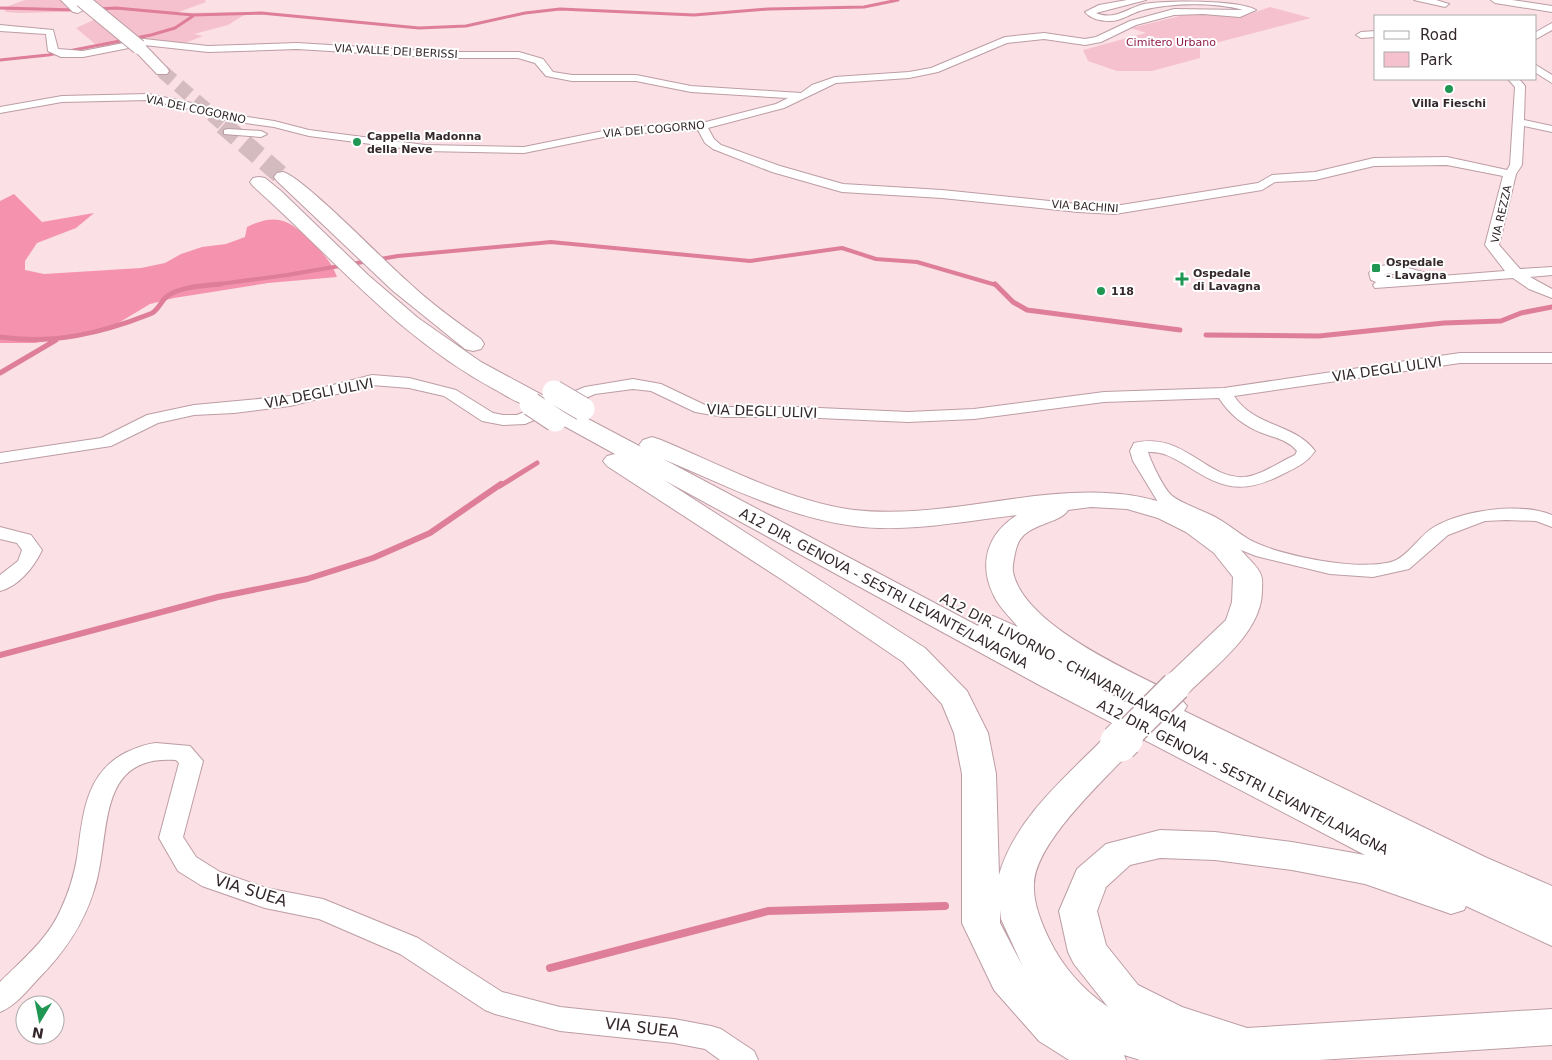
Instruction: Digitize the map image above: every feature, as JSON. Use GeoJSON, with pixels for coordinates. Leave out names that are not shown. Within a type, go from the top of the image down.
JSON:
{"type":"FeatureCollection","features":[{"type":"Feature","properties":{"kind":"highway"},"geometry":{"type":"LineString","coordinates":[[67,0],[123,50],[145,74]]}},
{"type":"Feature","properties":{"kind":"highway"},"geometry":{"type":"LineString","coordinates":[[82,0],[139,48],[162,71]]}},
{"type":"Feature","properties":{"kind":"highway"},"geometry":{"type":"LineString","coordinates":[[284,177],[406,291],[501,373],[914,655],[956,699],[971,733],[978,774],[981,922],[1008,978],[1054,1028],[1105,1060]]}},
{"type":"Feature","properties":{"kind":"highway","name":"A12 DIR. GENOVA - SESTRI LEVANTE/LAVAGNA"},"geometry":{"type":"LineString","coordinates":[[259,182],[294,211],[375,293],[428,335],[501,373],[549,405],[1032,668],[1386,851],[1552,930]]}},
{"type":"Feature","properties":{"kind":"highway","name":"A12 DIR. LIVORNO - CHIAVARI/LAVAGNA"},"geometry":{"type":"LineString","coordinates":[[549,405],[644,441],[1138,702],[1410,837],[1552,902]]}},
{"type":"Feature","properties":{"kind":"highway"},"geometry":{"type":"LineString","coordinates":[[644,441],[787,502],[816,511],[855,518],[893,519],[946,516],[1091,499],[1128,501],[1168,512],[1196,526],[1224,547],[1247,576],[1247,602],[1239,624],[1119,743],[1055,810],[1023,854],[1015,884],[1020,919],[1043,968],[1077,1008],[1113,1033],[1183,1055],[1248,1046],[1387,1039],[1552,1027]]}},
{"type":"Feature","properties":{"kind":"highway"},"geometry":{"type":"LineString","coordinates":[[1196,526],[1135,509],[1096,505],[1052,510],[1031,519],[1009,534],[1000,552],[999,572],[1007,594],[1022,613],[1047,636],[1074,654],[1285,766],[1410,837]]}},
{"type":"Feature","properties":{"kind":"highway"},"geometry":{"type":"LineString","coordinates":[[1248,1046],[1172,1022],[1124,997],[1088,952],[1078,911],[1090,879],[1119,854],[1160,844],[1215,846],[1292,856],[1367,870],[1552,936]]}},
{"type":"Feature","properties":{"kind":"highway"},"geometry":{"type":"LineString","coordinates":[[1340,1060],[1387,1039]]}},
{"type":"Feature","properties":{"kind":"street","name":"VIA DEI COGORNO"},"geometry":{"type":"LineString","coordinates":[[0,110],[62,99],[148,97],[193,106],[225,117],[274,124],[308,133],[344,136],[424,148],[524,150],[618,131],[702,126],[780,106],[803,96],[816,87],[835,80],[909,75],[934,70],[1005,40],[1044,36],[1085,42],[1098,40],[1132,23],[1174,12],[1203,11],[1240,14],[1251,12],[1252,10],[1245,6],[1224,3],[1160,5],[1136,9],[1116,18],[1098,17],[1090,12],[1102,7],[1142,0]]}},
{"type":"Feature","properties":{"kind":"street"},"geometry":{"type":"LineString","coordinates":[[1418,0],[1446,5]]}},
{"type":"Feature","properties":{"kind":"street"},"geometry":{"type":"LineString","coordinates":[[1495,0],[1552,9]]}},
{"type":"Feature","properties":{"kind":"street"},"geometry":{"type":"LineString","coordinates":[[1537,35],[1552,26]]}},
{"type":"Feature","properties":{"kind":"street","name":"VIA VALLE DEI BERISSI"},"geometry":{"type":"LineString","coordinates":[[0,28],[50,32],[53,51],[67,55],[144,42],[208,49],[297,46],[435,54],[497,54],[519,56],[539,61],[550,74],[572,78],[636,78],[690,89],[803,96]]}},
{"type":"Feature","properties":{"kind":"street"},"geometry":{"type":"LineString","coordinates":[[1361,35],[1374,34]]}},
{"type":"Feature","properties":{"kind":"street"},"geometry":{"type":"LineString","coordinates":[[1537,69],[1552,80]]}},
{"type":"Feature","properties":{"kind":"street","name":"VIA REZZA"},"geometry":{"type":"LineString","coordinates":[[1514,80],[1520,86],[1516,165],[1510,174],[1492,245],[1499,258],[1517,274],[1552,294]]}},
{"type":"Feature","properties":{"kind":"street"},"geometry":{"type":"LineString","coordinates":[[1519,120],[1552,124]]}},
{"type":"Feature","properties":{"kind":"street"},"geometry":{"type":"LineString","coordinates":[[1519,120],[1552,129]]}},
{"type":"Feature","properties":{"kind":"street","name":"VIA BACHINI"},"geometry":{"type":"LineString","coordinates":[[702,126],[709,141],[717,147],[776,169],[842,188],[952,194],[1078,208],[1115,210],[1161,204],[1262,186],[1272,179],[1315,176],[1374,162],[1447,161],[1510,174]]}},
{"type":"Feature","properties":{"kind":"street"},"geometry":{"type":"LineString","coordinates":[[228,132],[310,137],[344,136]]}},
{"type":"Feature","properties":{"kind":"street"},"geometry":{"type":"LineString","coordinates":[[1395,284],[1376,277],[1376,273],[1381,270],[1395,270],[1438,280]]}},
{"type":"Feature","properties":{"kind":"street"},"geometry":{"type":"LineString","coordinates":[[1380,285],[1552,271]]}},
{"type":"Feature","properties":{"kind":"street","name":"VIA DEGLI ULIVI"},"geometry":{"type":"LineString","coordinates":[[0,458],[106,442],[153,419],[194,410],[234,408],[290,401],[372,380],[409,383],[450,394],[488,417],[519,420],[580,393],[633,384],[655,387],[701,409],[724,412],[797,412],[908,417],[974,414],[1104,397],[1224,392],[1460,358],[1552,358]]}},
{"type":"Feature","properties":{"kind":"street"},"geometry":{"type":"LineString","coordinates":[[1224,392],[1227,400],[1256,425],[1301,442],[1306,451],[1301,459],[1248,482],[1235,482],[1223,480],[1173,450],[1150,445],[1140,447],[1139,451],[1142,461],[1164,498],[1218,526],[1243,544],[1263,552],[1330,568],[1373,571],[1402,565],[1441,531],[1482,516],[1506,514],[1539,516],[1552,521]]}},
{"type":"Feature","properties":{"kind":"street"},"geometry":{"type":"LineString","coordinates":[[0,533],[24,538],[32,550],[26,564],[0,585]]}},
{"type":"Feature","properties":{"kind":"street","name":"VIA SUEA"},"geometry":{"type":"LineString","coordinates":[[0,1000],[46,952],[73,914],[86,877],[93,812],[103,785],[120,768],[149,752],[182,752],[191,760],[188,781],[176,810],[171,838],[187,864],[211,879],[265,898],[323,909],[409,946],[495,1002],[560,1019],[666,1030],[711,1038],[744,1060]]}},
{"type":"Feature","properties":{"kind":"green space"},"geometry":{"type":"Polygon","coordinates":[[[25,0],[205,0],[206,2],[176,13],[249,12],[228,25],[194,34],[203,36],[180,45],[161,42],[101,49],[76,28],[98,18],[101,11],[19,13],[6,12],[3,8],[25,0]]]}},
{"type":"Feature","properties":{"kind":"green space","name":"Cimitero Urbano"},"geometry":{"type":"Polygon","coordinates":[[[1270,7],[1311,18],[1200,47],[1200,58],[1152,71],[1117,71],[1088,61],[1083,50],[1146,33],[1131,28],[1192,13],[1241,17],[1270,7]]]}},
{"type":"Feature","properties":{"kind":"shaded area"},"geometry":{"type":"Polygon","coordinates":[[[14,194],[42,222],[94,213],[76,228],[37,243],[25,261],[25,270],[44,274],[141,268],[165,263],[181,254],[202,247],[226,244],[245,237],[247,227],[258,222],[277,220],[292,225],[307,237],[328,260],[337,277],[268,283],[174,298],[150,304],[115,325],[36,343],[0,343],[0,201],[14,194]]]}},
{"type":"Feature","properties":{"kind":"waterway"},"geometry":{"type":"LineString","coordinates":[[97,9],[116,8],[193,15],[261,13],[419,28],[466,26],[525,13],[560,9],[694,15],[768,9],[864,7],[898,0]]}},
{"type":"Feature","properties":{"kind":"waterway"},"geometry":{"type":"LineString","coordinates":[[0,8],[78,10]]}},
{"type":"Feature","properties":{"kind":"waterway"},"geometry":{"type":"LineString","coordinates":[[0,60],[48,55],[151,35],[175,28],[193,16]]}},
{"type":"Feature","properties":{"kind":"waterway"},"geometry":{"type":"LineString","coordinates":[[212,285],[287,275],[398,256],[551,242],[750,261],[842,248],[876,259],[917,262],[996,285]]}},
{"type":"Feature","properties":{"kind":"waterway"},"geometry":{"type":"LineString","coordinates":[[212,285],[221,284]]}},
{"type":"Feature","properties":{"kind":"waterway"},"geometry":{"type":"LineString","coordinates":[[0,337],[39,339],[76,336],[95,332],[132,321],[153,312],[166,297],[175,292],[212,285]]}},
{"type":"Feature","properties":{"kind":"waterway"},"geometry":{"type":"LineString","coordinates":[[996,285],[1013,302],[1027,310],[1180,330]]}},
{"type":"Feature","properties":{"kind":"waterway"},"geometry":{"type":"LineString","coordinates":[[1206,335],[1319,336],[1444,323],[1501,321],[1521,313],[1552,307]]}},
{"type":"Feature","properties":{"kind":"waterway"},"geometry":{"type":"LineString","coordinates":[[0,373],[56,340]]}},
{"type":"Feature","properties":{"kind":"waterway"},"geometry":{"type":"LineString","coordinates":[[500,486],[537,463]]}},
{"type":"Feature","properties":{"kind":"waterway"},"geometry":{"type":"LineString","coordinates":[[0,655],[218,597],[307,579],[373,558],[430,533],[501,484]]}},
{"type":"Feature","properties":{"kind":"waterway"},"geometry":{"type":"LineString","coordinates":[[550,968],[768,911],[945,906]]}},
{"type":"Feature","properties":{"kind":"tunnel"},"geometry":{"type":"LineString","coordinates":[[162,71],[225,126]]}},
{"type":"Feature","properties":{"kind":"tunnel"},"geometry":{"type":"LineString","coordinates":[[223,125],[283,177]]}},
{"type":"Feature","properties":{"kind":"place","name":"Villa Fieschi"},"geometry":{"type":"Point","coordinates":[1449,89]}},
{"type":"Feature","properties":{"kind":"place","name":"Cappella Madonna della Neve"},"geometry":{"type":"Point","coordinates":[357,142]}},
{"type":"Feature","properties":{"kind":"place","name":"Ospedale - Lavagna"},"geometry":{"type":"Point","coordinates":[1376,268]}},
{"type":"Feature","properties":{"kind":"place","name":"Ospedale di Lavagna"},"geometry":{"type":"Point","coordinates":[1182,279]}},
{"type":"Feature","properties":{"kind":"place","name":"118"},"geometry":{"type":"Point","coordinates":[1101,291]}}]}
